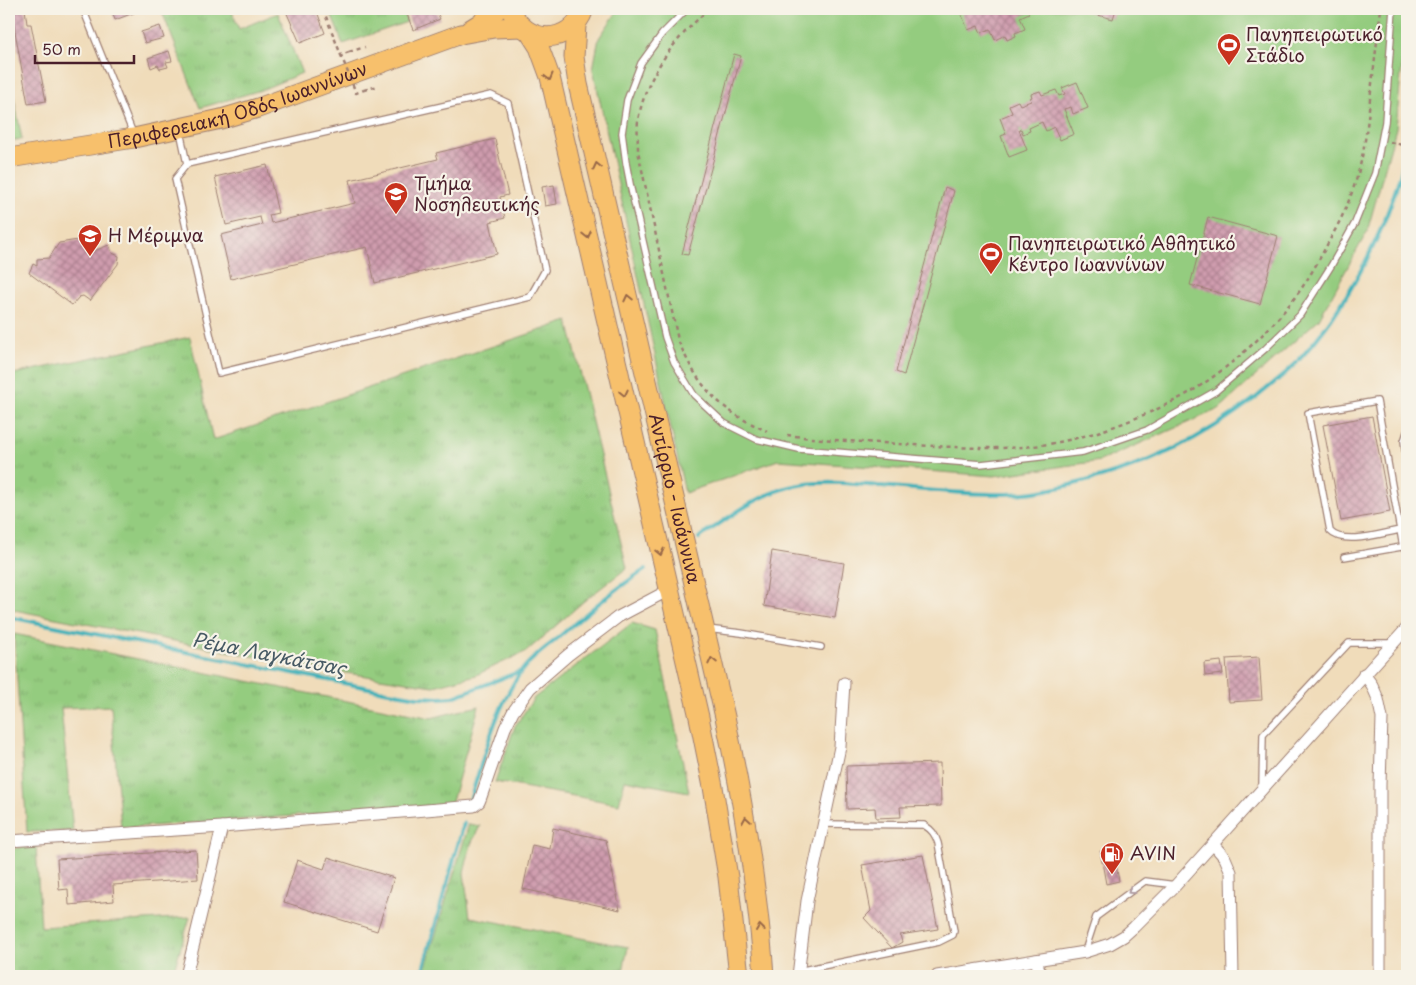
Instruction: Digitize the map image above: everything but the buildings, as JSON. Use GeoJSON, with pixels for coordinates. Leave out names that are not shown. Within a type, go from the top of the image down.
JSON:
{"type":"FeatureCollection","features":[{"type":"Feature","properties":{"kind":"highway","name":"Περιφερειακή Οδός Ιωαννίνων"},"geometry":{"type":"LineString","coordinates":[[9,158],[180,129],[258,108],[461,34],[479,24],[498,9]]}},
{"type":"Feature","properties":{"kind":"highway","name":"Αντίρριο - Ιωάννινα"},"geometry":{"type":"LineString","coordinates":[[511,9],[516,19],[539,47],[550,77],[699,717],[728,877],[739,976]]}},
{"type":"Feature","properties":{"kind":"highway","name":"Περιφερειακή Οδός Ιωαννίνων"},"geometry":{"type":"LineString","coordinates":[[461,34],[494,28],[526,30],[539,36],[559,35],[568,31],[580,17]]}},
{"type":"Feature","properties":{"kind":"highway","name":"Αντίρριο - Ιωάννινα"},"geometry":{"type":"LineString","coordinates":[[580,17],[574,57],[578,84],[742,801],[761,934],[764,976]]}},
{"type":"Feature","properties":{"kind":"street"},"geometry":{"type":"LineString","coordinates":[[9,841],[222,827],[462,808],[476,805],[481,798],[505,728],[513,712],[530,688],[568,655],[618,617],[669,590]]}},
{"type":"Feature","properties":{"kind":"street"},"geometry":{"type":"LineString","coordinates":[[937,976],[1085,952],[1104,946],[1124,936],[1176,885],[1262,787],[1407,628]]}},
{"type":"Feature","properties":{"kind":"street"},"geometry":{"type":"LineString","coordinates":[[1364,674],[1369,679],[1378,698],[1382,718],[1380,976]]}},
{"type":"Feature","properties":{"kind":"street"},"geometry":{"type":"LineString","coordinates":[[798,973],[807,900],[840,747],[844,683]]}},
{"type":"Feature","properties":{"kind":"street"},"geometry":{"type":"LineString","coordinates":[[186,976],[222,827]]}},
{"type":"Feature","properties":{"kind":"street"},"geometry":{"type":"LineString","coordinates":[[1213,844],[1225,858],[1231,872],[1233,976]]}},
{"type":"Feature","properties":{"kind":"street"},"geometry":{"type":"LineString","coordinates":[[1036,960],[1041,976]]}},
{"type":"Feature","properties":{"kind":"lane"},"geometry":{"type":"LineString","coordinates":[[83,9],[134,138]]}},
{"type":"Feature","properties":{"kind":"lane"},"geometry":{"type":"LineString","coordinates":[[687,9],[662,34],[642,63],[627,100],[622,133],[631,190],[665,337],[674,362],[694,395],[724,423],[756,439],[799,448],[982,464],[1084,452],[1147,430],[1216,391],[1265,349],[1300,315],[1355,224],[1375,173],[1385,122],[1393,9]]}},
{"type":"Feature","properties":{"kind":"lane"},"geometry":{"type":"LineString","coordinates":[[180,129],[187,164],[175,179],[219,373],[530,297],[545,270],[508,102],[491,95],[187,164]]}},
{"type":"Feature","properties":{"kind":"lane"},"geometry":{"type":"LineString","coordinates":[[1344,557],[1405,547],[1400,530],[1377,401],[1308,413],[1330,531],[1334,536],[1347,539],[1400,530]]}},
{"type":"Feature","properties":{"kind":"lane"},"geometry":{"type":"LineString","coordinates":[[1407,432],[1404,441],[1407,466]]}},
{"type":"Feature","properties":{"kind":"lane"},"geometry":{"type":"LineString","coordinates":[[704,629],[741,633],[821,647]]}},
{"type":"Feature","properties":{"kind":"lane"},"geometry":{"type":"LineString","coordinates":[[1262,787],[1263,735],[1349,643],[1393,643]]}},
{"type":"Feature","properties":{"kind":"lane"},"geometry":{"type":"LineString","coordinates":[[798,973],[939,942],[953,936],[954,931],[938,843],[935,834],[930,828],[924,825],[822,824]]}},
{"type":"Feature","properties":{"kind":"lane"},"geometry":{"type":"LineString","coordinates":[[1085,952],[1096,917],[1146,881],[1176,885]]}},
{"type":"Feature","properties":{"kind":"path"},"geometry":{"type":"LineString","coordinates":[[323,9],[356,93],[378,86]]}},
{"type":"Feature","properties":{"kind":"path"},"geometry":{"type":"LineString","coordinates":[[709,9],[694,21],[655,70],[646,89],[638,122],[638,151],[678,340],[684,355],[707,391],[726,409],[746,422],[769,432]]}},
{"type":"Feature","properties":{"kind":"path"},"geometry":{"type":"LineString","coordinates":[[782,434],[870,442],[973,448],[1017,447],[1057,443],[1087,436],[1108,428],[1160,407],[1192,391],[1225,367],[1249,346],[1290,305],[1308,278],[1337,226],[1352,193],[1360,168],[1369,114],[1381,9]]}},
{"type":"Feature","properties":{"kind":"path"},"geometry":{"type":"LineString","coordinates":[[341,55],[365,46]]}},
{"type":"Feature","properties":{"kind":"path"},"geometry":{"type":"LineString","coordinates":[[1388,142],[1407,146]]}},
{"type":"Feature","properties":{"kind":"green space"},"geometry":{"type":"Polygon","coordinates":[[[161,9],[231,9],[239,29],[278,13],[302,73],[261,90],[200,108],[161,9]]]}},
{"type":"Feature","properties":{"kind":"green space"},"geometry":{"type":"Polygon","coordinates":[[[329,9],[402,9],[407,22],[343,44],[329,9]]]}},
{"type":"Feature","properties":{"kind":"green space","name":"Πανηπειρωτικό Αθλητικό Κέντρο Ιωαννίνων"},"geometry":{"type":"Polygon","coordinates":[[[619,9],[1407,9],[1407,12],[1396,128],[1367,232],[1319,319],[1219,409],[1100,461],[994,476],[778,460],[685,493],[593,69],[599,38],[619,9]]]}},
{"type":"Feature","properties":{"kind":"green space"},"geometry":{"type":"Polygon","coordinates":[[[9,72],[22,139],[9,141],[9,72]]]}},
{"type":"Feature","properties":{"kind":"green space"},"geometry":{"type":"Polygon","coordinates":[[[568,321],[627,568],[584,601],[527,651],[476,675],[434,686],[319,669],[9,609],[9,375],[190,337],[213,440],[568,321]]]}},
{"type":"Feature","properties":{"kind":"green space"},"geometry":{"type":"Polygon","coordinates":[[[632,623],[655,630],[689,792],[625,780],[619,804],[495,782],[515,726],[534,698],[632,623]]]}},
{"type":"Feature","properties":{"kind":"green space"},"geometry":{"type":"Polygon","coordinates":[[[14,634],[431,718],[479,706],[451,805],[121,828],[111,706],[61,708],[73,831],[27,832],[14,634]]]}},
{"type":"Feature","properties":{"kind":"green space"},"geometry":{"type":"Polygon","coordinates":[[[469,824],[480,826],[471,844],[464,873],[470,917],[628,947],[622,976],[423,976],[469,824]]]}},
{"type":"Feature","properties":{"kind":"green space"},"geometry":{"type":"Polygon","coordinates":[[[36,846],[41,927],[190,917],[172,976],[9,976],[9,849],[36,846]]]}},
{"type":"Feature","properties":{"kind":"waterway"},"geometry":{"type":"LineString","coordinates":[[699,538],[753,502],[789,487],[811,483],[833,483],[975,494],[1034,492],[1069,485],[1127,469],[1173,450],[1195,438],[1258,396],[1293,366],[1317,339],[1351,288],[1366,261],[1391,204],[1407,147]]}},
{"type":"Feature","properties":{"kind":"waterway"},"geometry":{"type":"LineString","coordinates":[[469,804],[496,720],[511,688],[523,669],[535,656],[598,604],[646,569]]}},
{"type":"Feature","properties":{"kind":"waterway","name":"Ρέμα Λαγκάτσας"},"geometry":{"type":"LineString","coordinates":[[9,617],[418,697],[453,697],[521,671]]}},
{"type":"Feature","properties":{"kind":"waterway"},"geometry":{"type":"LineString","coordinates":[[421,976],[464,823]]}},
{"type":"Feature","properties":{"kind":"place","name":"Πανηπειρωτικό Στάδιο"},"geometry":{"type":"Point","coordinates":[1229,66]}},
{"type":"Feature","properties":{"kind":"place","name":"Τμήμα Νοσηλευτικής"},"geometry":{"type":"Point","coordinates":[396,215]}},
{"type":"Feature","properties":{"kind":"place","name":"Η Μέριμνα"},"geometry":{"type":"Point","coordinates":[90,257]}},
{"type":"Feature","properties":{"kind":"place","name":"Πανηπειρωτικό Αθλητικό Κέντρο Ιωαννίνων"},"geometry":{"type":"Point","coordinates":[991,275]}},
{"type":"Feature","properties":{"kind":"place","name":"AVIN"},"geometry":{"type":"Point","coordinates":[1112,875]}}]}
